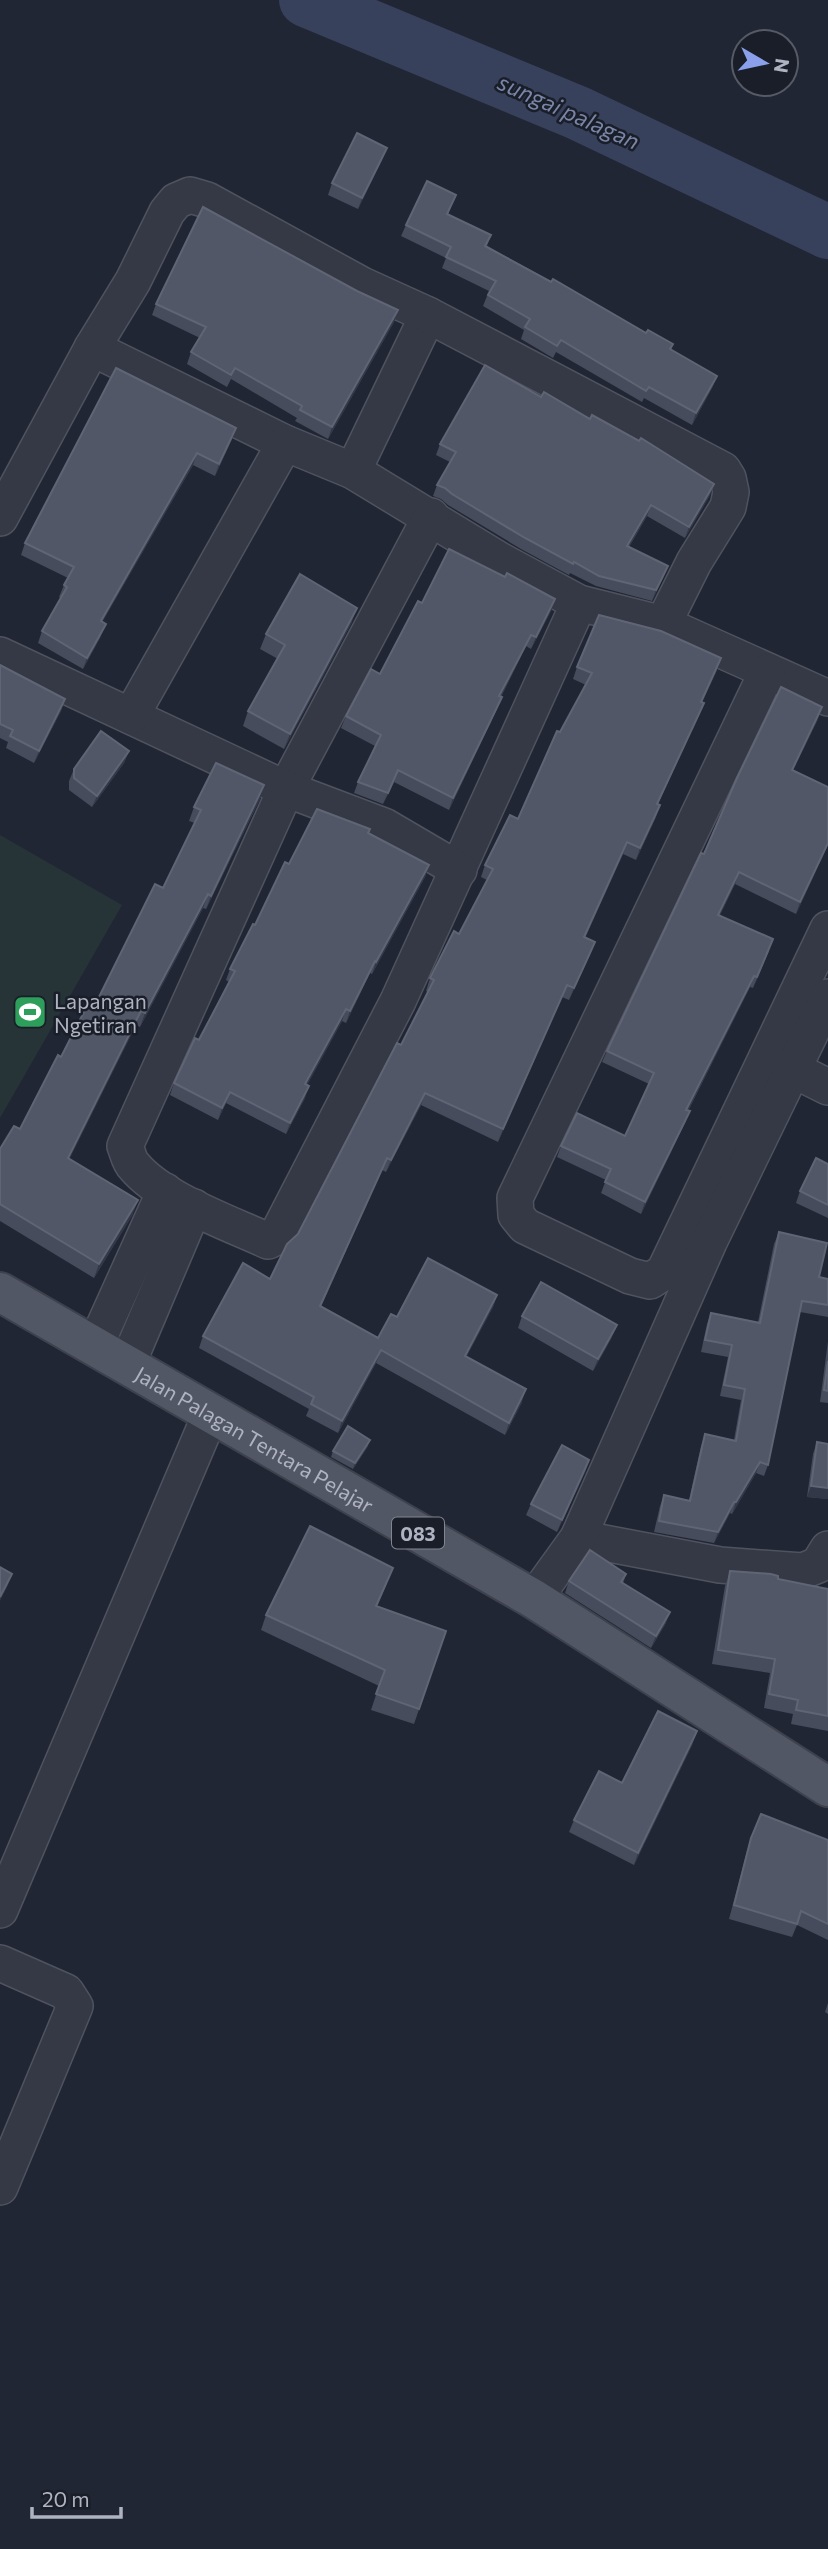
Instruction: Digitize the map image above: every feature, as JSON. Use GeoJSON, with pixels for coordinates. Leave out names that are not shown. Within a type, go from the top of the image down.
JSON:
{"type":"FeatureCollection","features":[{"type":"Feature","properties":{"kind":"main road","name":"Jalan Palagan Tentara Pelajar"},"geometry":{"type":"LineString","coordinates":[[0,1292],[534,1600],[828,1787]]}},
{"type":"Feature","properties":{"kind":"street"},"geometry":{"type":"LineString","coordinates":[[0,518],[92,348],[133,281],[167,212],[176,201],[190,195],[207,200],[362,285],[428,315],[723,470],[731,492],[728,508],[694,562],[663,624]]}},
{"type":"Feature","properties":{"kind":"street"},"geometry":{"type":"LineString","coordinates":[[353,471],[428,315]]}},
{"type":"Feature","properties":{"kind":"street"},"geometry":{"type":"LineString","coordinates":[[92,348],[285,443],[353,471],[501,561],[579,603],[663,624],[828,698]]}},
{"type":"Feature","properties":{"kind":"street"},"geometry":{"type":"LineString","coordinates":[[131,716],[285,443]]}},
{"type":"Feature","properties":{"kind":"street"},"geometry":{"type":"LineString","coordinates":[[430,516],[286,789],[125,1146],[132,1164],[151,1183],[268,1241],[276,1237],[398,1001],[579,603]]}},
{"type":"Feature","properties":{"kind":"street"},"geometry":{"type":"LineString","coordinates":[[0,655],[286,789],[384,827],[459,870]]}},
{"type":"Feature","properties":{"kind":"street"},"geometry":{"type":"LineString","coordinates":[[767,672],[515,1198],[516,1215],[525,1226],[630,1276],[650,1280],[657,1278],[664,1272],[755,1116],[794,1070],[828,998]]}},
{"type":"Feature","properties":{"kind":"street"},"geometry":{"type":"LineString","coordinates":[[534,1600],[579,1538],[709,1242],[828,929]]}},
{"type":"Feature","properties":{"kind":"street"},"geometry":{"type":"LineString","coordinates":[[794,1070],[828,1087]]}},
{"type":"Feature","properties":{"kind":"street"},"geometry":{"type":"LineString","coordinates":[[111,1355],[179,1199]]}},
{"type":"Feature","properties":{"kind":"street"},"geometry":{"type":"LineString","coordinates":[[0,1910],[211,1413]]}},
{"type":"Feature","properties":{"kind":"street"},"geometry":{"type":"LineString","coordinates":[[579,1538],[720,1565],[803,1571],[818,1565],[828,1549]]}},
{"type":"Feature","properties":{"kind":"street"},"geometry":{"type":"LineString","coordinates":[[0,1963],[66,1992],[75,2006],[0,2187]]}},
{"type":"Feature","properties":{"kind":"shaded area","name":"Lapangan Ngetiran"},"geometry":{"type":"Polygon","coordinates":[[[0,835],[122,905],[0,1118],[0,835]]]}},
{"type":"Feature","properties":{"kind":"building"},"geometry":{"type":"Polygon","coordinates":[[[357,133],[387,148],[362,198],[332,183],[357,133]]]}},
{"type":"Feature","properties":{"kind":"building"},"geometry":{"type":"Polygon","coordinates":[[[427,181],[456,195],[447,214],[491,235],[485,246],[551,282],[553,279],[646,333],[648,330],[673,344],[670,349],[717,376],[696,413],[649,387],[646,391],[561,340],[557,346],[525,327],[530,319],[488,295],[496,281],[446,257],[451,247],[406,225],[427,181]]]}},
{"type":"Feature","properties":{"kind":"building"},"geometry":{"type":"Polygon","coordinates":[[[203,207],[357,291],[398,310],[332,427],[300,410],[302,406],[235,368],[231,375],[191,352],[206,327],[156,304],[203,207]]]}},
{"type":"Feature","properties":{"kind":"building"},"geometry":{"type":"Polygon","coordinates":[[[485,365],[541,397],[544,392],[590,419],[592,415],[639,441],[641,438],[714,484],[689,527],[651,505],[627,546],[668,566],[656,590],[599,576],[574,562],[573,564],[437,485],[456,452],[440,444],[485,365]]]}},
{"type":"Feature","properties":{"kind":"building"},"geometry":{"type":"Polygon","coordinates":[[[116,368],[236,428],[219,464],[197,453],[101,621],[106,624],[87,658],[42,631],[67,587],[64,585],[74,567],[25,543],[116,368]]]}},
{"type":"Feature","properties":{"kind":"building"},"geometry":{"type":"Polygon","coordinates":[[[449,549],[505,577],[507,573],[555,599],[536,637],[531,635],[499,696],[502,697],[453,798],[398,770],[388,793],[358,782],[381,735],[346,716],[371,669],[380,674],[418,601],[422,603],[449,549]]]}},
{"type":"Feature","properties":{"kind":"building"},"geometry":{"type":"Polygon","coordinates":[[[300,574],[357,608],[290,734],[248,711],[285,645],[266,634],[300,574]]]}},
{"type":"Feature","properties":{"kind":"building"},"geometry":{"type":"Polygon","coordinates":[[[599,615],[661,631],[721,658],[701,702],[704,703],[657,804],[660,805],[640,848],[627,842],[584,937],[595,942],[574,988],[567,985],[503,1129],[425,1093],[391,1160],[387,1158],[320,1306],[378,1338],[391,1314],[397,1317],[428,1258],[497,1295],[465,1356],[526,1389],[509,1423],[381,1350],[342,1421],[311,1404],[314,1397],[203,1336],[243,1263],[270,1279],[287,1244],[298,1234],[397,1043],[401,1045],[434,980],[430,978],[454,931],[459,934],[493,869],[485,865],[510,815],[518,819],[557,731],[560,732],[592,673],[577,667],[599,615]]]}},
{"type":"Feature","properties":{"kind":"building"},"geometry":{"type":"Polygon","coordinates":[[[0,665],[65,699],[39,751],[10,736],[13,730],[0,724],[0,665]]]}},
{"type":"Feature","properties":{"kind":"building"},"geometry":{"type":"Polygon","coordinates":[[[781,687],[822,707],[792,770],[828,787],[828,843],[800,902],[739,872],[718,915],[773,939],[757,977],[754,976],[686,1110],[690,1111],[645,1202],[605,1182],[611,1169],[561,1146],[577,1113],[625,1136],[654,1073],[607,1051],[701,853],[704,854],[781,687]]]}},
{"type":"Feature","properties":{"kind":"building"},"geometry":{"type":"Polygon","coordinates":[[[101,731],[129,751],[97,796],[74,778],[74,769],[101,731]]]}},
{"type":"Feature","properties":{"kind":"building"},"geometry":{"type":"Polygon","coordinates":[[[216,763],[264,785],[211,896],[208,894],[145,1013],[141,1011],[68,1158],[138,1200],[99,1264],[0,1204],[0,1149],[14,1126],[20,1129],[89,1002],[95,1005],[155,884],[163,888],[201,810],[194,807],[216,763]]]}},
{"type":"Feature","properties":{"kind":"building"},"geometry":{"type":"Polygon","coordinates":[[[317,809],[370,829],[368,833],[429,865],[350,1011],[346,1009],[305,1084],[309,1086],[290,1123],[230,1092],[222,1108],[174,1083],[195,1038],[199,1040],[235,971],[230,969],[253,924],[255,925],[285,862],[289,864],[317,809]]]}},
{"type":"Feature","properties":{"kind":"building"},"geometry":{"type":"Polygon","coordinates":[[[816,1158],[828,1164],[828,1205],[800,1191],[816,1158]]]}},
{"type":"Feature","properties":{"kind":"building"},"geometry":{"type":"Polygon","coordinates":[[[779,1232],[827,1243],[819,1277],[828,1279],[828,1305],[802,1301],[768,1465],[760,1462],[718,1532],[659,1521],[664,1495],[690,1501],[705,1434],[736,1441],[745,1389],[724,1385],[732,1345],[705,1340],[711,1313],[760,1323],[779,1232]]]}},
{"type":"Feature","properties":{"kind":"building"},"geometry":{"type":"Polygon","coordinates":[[[541,1282],[617,1325],[598,1359],[522,1316],[541,1282]]]}},
{"type":"Feature","properties":{"kind":"building"},"geometry":{"type":"Polygon","coordinates":[[[828,1361],[828,1391],[824,1390],[828,1361]]]}},
{"type":"Feature","properties":{"kind":"building"},"geometry":{"type":"Polygon","coordinates":[[[348,1426],[370,1440],[355,1463],[333,1451],[348,1426]]]}},
{"type":"Feature","properties":{"kind":"building"},"geometry":{"type":"Polygon","coordinates":[[[817,1442],[828,1444],[828,1488],[811,1486],[817,1442]]]}},
{"type":"Feature","properties":{"kind":"building"},"geometry":{"type":"Polygon","coordinates":[[[562,1445],[589,1460],[562,1520],[531,1504],[562,1445]]]}},
{"type":"Feature","properties":{"kind":"building"},"geometry":{"type":"Polygon","coordinates":[[[310,1526],[393,1568],[376,1606],[446,1631],[419,1709],[376,1694],[385,1670],[266,1615],[310,1526]]]}},
{"type":"Feature","properties":{"kind":"building"},"geometry":{"type":"Polygon","coordinates":[[[590,1550],[626,1574],[621,1582],[670,1612],[656,1636],[569,1581],[590,1550]]]}},
{"type":"Feature","properties":{"kind":"building"},"geometry":{"type":"Polygon","coordinates":[[[0,1567],[12,1574],[0,1597],[0,1567]]]}},
{"type":"Feature","properties":{"kind":"building"},"geometry":{"type":"Polygon","coordinates":[[[730,1571],[771,1574],[778,1576],[778,1579],[828,1589],[828,1716],[796,1710],[798,1700],[769,1694],[775,1659],[718,1650],[730,1571]]]}},
{"type":"Feature","properties":{"kind":"building"},"geometry":{"type":"Polygon","coordinates":[[[658,1711],[697,1731],[638,1853],[574,1820],[599,1771],[622,1783],[658,1711]]]}},
{"type":"Feature","properties":{"kind":"building"},"geometry":{"type":"Polygon","coordinates":[[[761,1814],[828,1840],[828,1924],[801,1911],[797,1924],[734,1905],[751,1838],[761,1814]]]}},
{"type":"Feature","properties":{"kind":"waterway","name":"sungai palagan"},"geometry":{"type":"LineString","coordinates":[[306,0],[578,113],[828,232]]}},
{"type":"Feature","properties":{"kind":"place","name":"Lapangan Ngetiran"},"geometry":{"type":"Point","coordinates":[30,1012]}}]}
